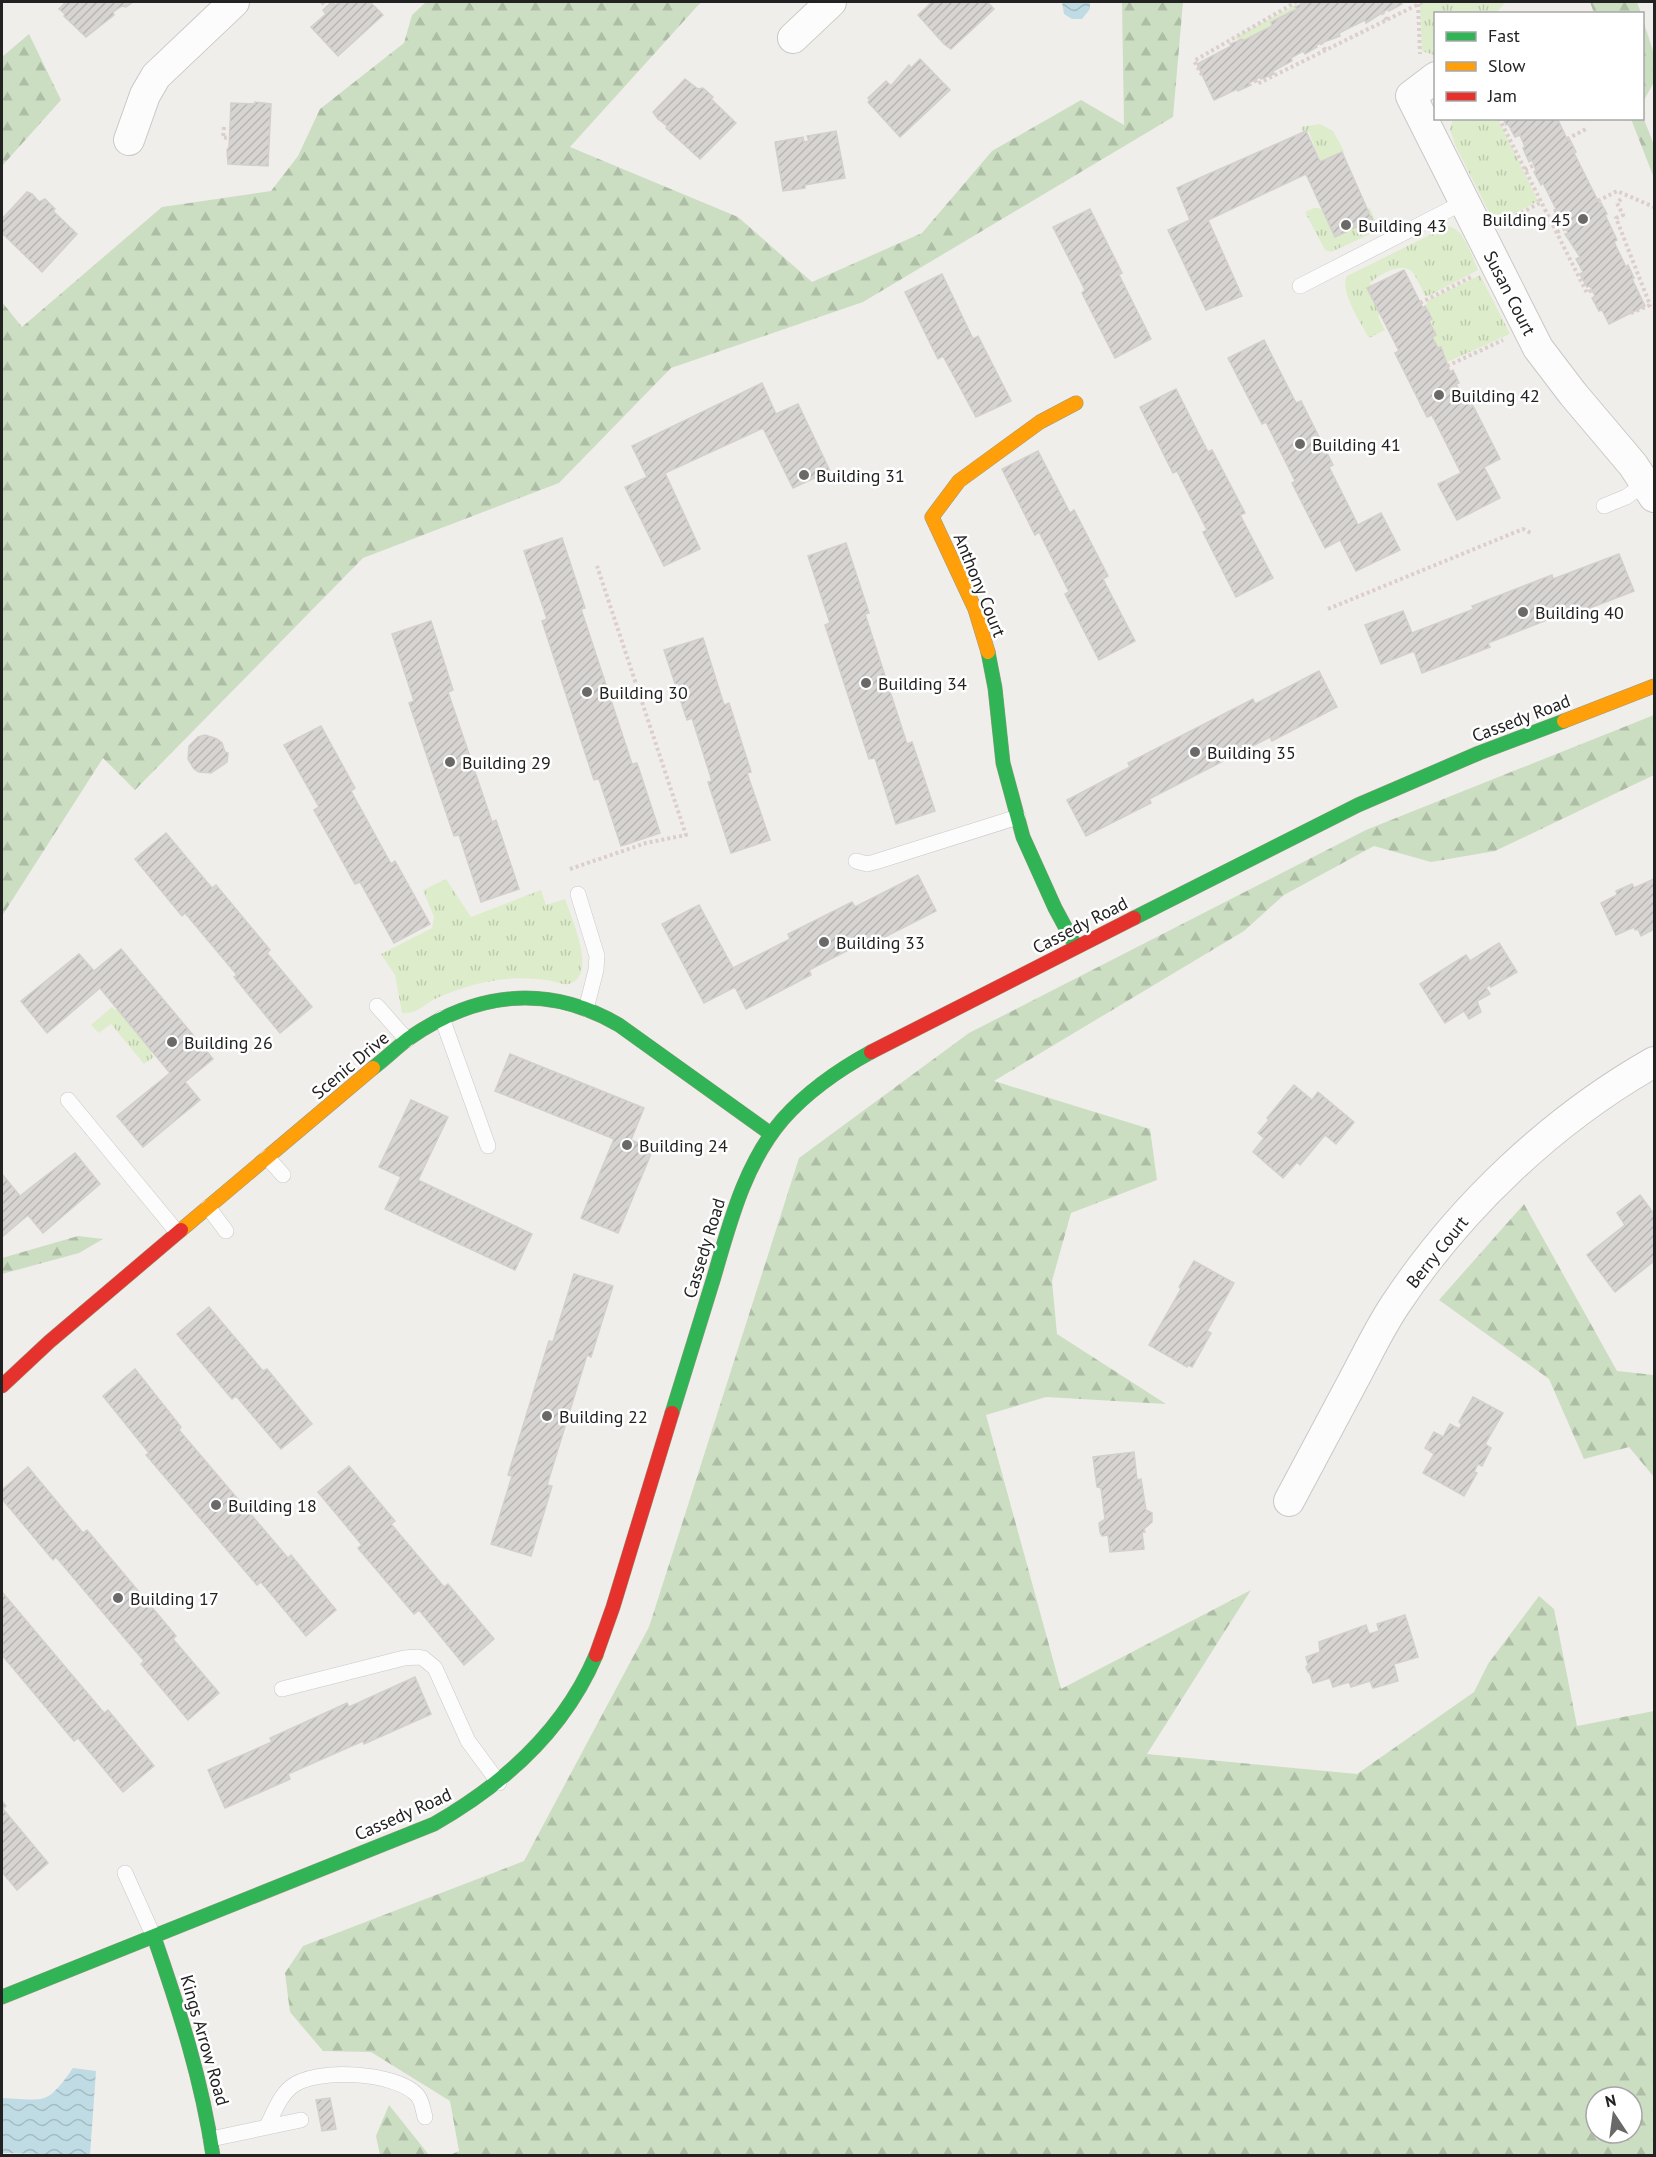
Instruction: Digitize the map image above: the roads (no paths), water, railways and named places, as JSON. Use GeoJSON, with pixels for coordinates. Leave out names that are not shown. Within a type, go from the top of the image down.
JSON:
{"type":"FeatureCollection","features":[{"type":"Feature","properties":{"kind":"street"},"geometry":{"type":"LineString","coordinates":[[129,140],[145,95],[156,76],[234,2]]}},
{"type":"Feature","properties":{"kind":"street"},"geometry":{"type":"LineString","coordinates":[[793,38],[831,2]]}},
{"type":"Feature","properties":{"kind":"street","name":"Susan Court"},"geometry":{"type":"LineString","coordinates":[[1429,83],[1412,96],[1538,348],[1633,465],[1650,490]]}},
{"type":"Feature","properties":{"kind":"street","name":"Anthony Court"},"geometry":{"type":"LineString","coordinates":[[1076,404],[1040,422],[959,481],[932,517],[975,609],[987,646],[995,688],[1003,763],[1029,854],[1076,947]]}},
{"type":"Feature","properties":{"kind":"street","name":"Cassedy Road"},"geometry":{"type":"LineString","coordinates":[[2,1997],[434,1824],[471,1803],[519,1766],[557,1722],[577,1693],[596,1655],[735,1206],[752,1167],[771,1134],[809,1094],[846,1066],[1358,805],[1479,753],[1654,686]]}},
{"type":"Feature","properties":{"kind":"street","name":"Scenic Drive"},"geometry":{"type":"LineString","coordinates":[[2,1386],[49,1342],[177,1232],[407,1040],[442,1017],[478,1004],[519,997],[555,1000],[586,1009],[608,1019],[637,1037],[771,1134]]}},
{"type":"Feature","properties":{"kind":"street","name":"Berry Court"},"geometry":{"type":"LineString","coordinates":[[1289,1501],[1376,1338],[1426,1261],[1477,1203],[1518,1163],[1601,1096],[1654,1062]]}},
{"type":"Feature","properties":{"kind":"street","name":"Kings Arrow Road"},"geometry":{"type":"LineString","coordinates":[[154,1937],[196,2063],[213,2156]]}},
{"type":"Feature","properties":{"kind":"lane"},"geometry":{"type":"LineString","coordinates":[[1300,286],[1464,202]]}},
{"type":"Feature","properties":{"kind":"lane"},"geometry":{"type":"LineString","coordinates":[[1604,506],[1626,496],[1650,490]]}},
{"type":"Feature","properties":{"kind":"lane"},"geometry":{"type":"LineString","coordinates":[[856,861],[867,864],[875,862],[1018,816]]}},
{"type":"Feature","properties":{"kind":"lane"},"geometry":{"type":"LineString","coordinates":[[578,894],[597,956],[596,970],[586,1009]]}},
{"type":"Feature","properties":{"kind":"lane"},"geometry":{"type":"LineString","coordinates":[[377,1006],[407,1040]]}},
{"type":"Feature","properties":{"kind":"lane"},"geometry":{"type":"LineString","coordinates":[[442,1017],[488,1146]]}},
{"type":"Feature","properties":{"kind":"lane"},"geometry":{"type":"LineString","coordinates":[[68,1100],[177,1232]]}},
{"type":"Feature","properties":{"kind":"lane"},"geometry":{"type":"LineString","coordinates":[[267,1157],[283,1175]]}},
{"type":"Feature","properties":{"kind":"lane"},"geometry":{"type":"LineString","coordinates":[[208,1207],[226,1231]]}},
{"type":"Feature","properties":{"kind":"lane"},"geometry":{"type":"LineString","coordinates":[[282,1689],[404,1658],[423,1658],[435,1668],[468,1740],[499,1783]]}},
{"type":"Feature","properties":{"kind":"lane"},"geometry":{"type":"LineString","coordinates":[[125,1873],[154,1937]]}},
{"type":"Feature","properties":{"kind":"lane"},"geometry":{"type":"LineString","coordinates":[[267,2126],[280,2100],[291,2087],[306,2079],[327,2075],[355,2075],[405,2085],[419,2097],[426,2117]]}},
{"type":"Feature","properties":{"kind":"lane"},"geometry":{"type":"LineString","coordinates":[[211,2139],[301,2120]]}},
{"type":"Feature","properties":{"kind":"water"},"geometry":{"type":"Polygon","coordinates":[[[1062,2],[1090,2],[1090,9],[1082,19],[1072,19],[1064,14],[1062,2]]]}},
{"type":"Feature","properties":{"kind":"water"},"geometry":{"type":"Polygon","coordinates":[[[73,2068],[96,2071],[90,2155],[2,2153],[2,2098],[28,2100],[44,2098],[57,2089],[73,2068]]]}},
{"type":"Feature","properties":{"kind":"place","name":"Building 45"},"geometry":{"type":"Point","coordinates":[1583,219]}},
{"type":"Feature","properties":{"kind":"place","name":"Building 43"},"geometry":{"type":"Point","coordinates":[1346,225]}},
{"type":"Feature","properties":{"kind":"place","name":"Building 42"},"geometry":{"type":"Point","coordinates":[1439,395]}},
{"type":"Feature","properties":{"kind":"place","name":"Building 41"},"geometry":{"type":"Point","coordinates":[1300,444]}},
{"type":"Feature","properties":{"kind":"place","name":"Building 31"},"geometry":{"type":"Point","coordinates":[804,475]}},
{"type":"Feature","properties":{"kind":"place","name":"Building 40"},"geometry":{"type":"Point","coordinates":[1523,612]}},
{"type":"Feature","properties":{"kind":"place","name":"Building 34"},"geometry":{"type":"Point","coordinates":[866,683]}},
{"type":"Feature","properties":{"kind":"place","name":"Building 30"},"geometry":{"type":"Point","coordinates":[587,692]}},
{"type":"Feature","properties":{"kind":"place","name":"Building 35"},"geometry":{"type":"Point","coordinates":[1195,752]}},
{"type":"Feature","properties":{"kind":"place","name":"Building 29"},"geometry":{"type":"Point","coordinates":[450,762]}},
{"type":"Feature","properties":{"kind":"place","name":"Building 33"},"geometry":{"type":"Point","coordinates":[824,942]}},
{"type":"Feature","properties":{"kind":"place","name":"Building 26"},"geometry":{"type":"Point","coordinates":[172,1042]}},
{"type":"Feature","properties":{"kind":"place","name":"Building 24"},"geometry":{"type":"Point","coordinates":[627,1145]}},
{"type":"Feature","properties":{"kind":"place","name":"Building 22"},"geometry":{"type":"Point","coordinates":[547,1416]}},
{"type":"Feature","properties":{"kind":"place","name":"Building 18"},"geometry":{"type":"Point","coordinates":[216,1505]}},
{"type":"Feature","properties":{"kind":"place","name":"Building 17"},"geometry":{"type":"Point","coordinates":[118,1598]}}]}
